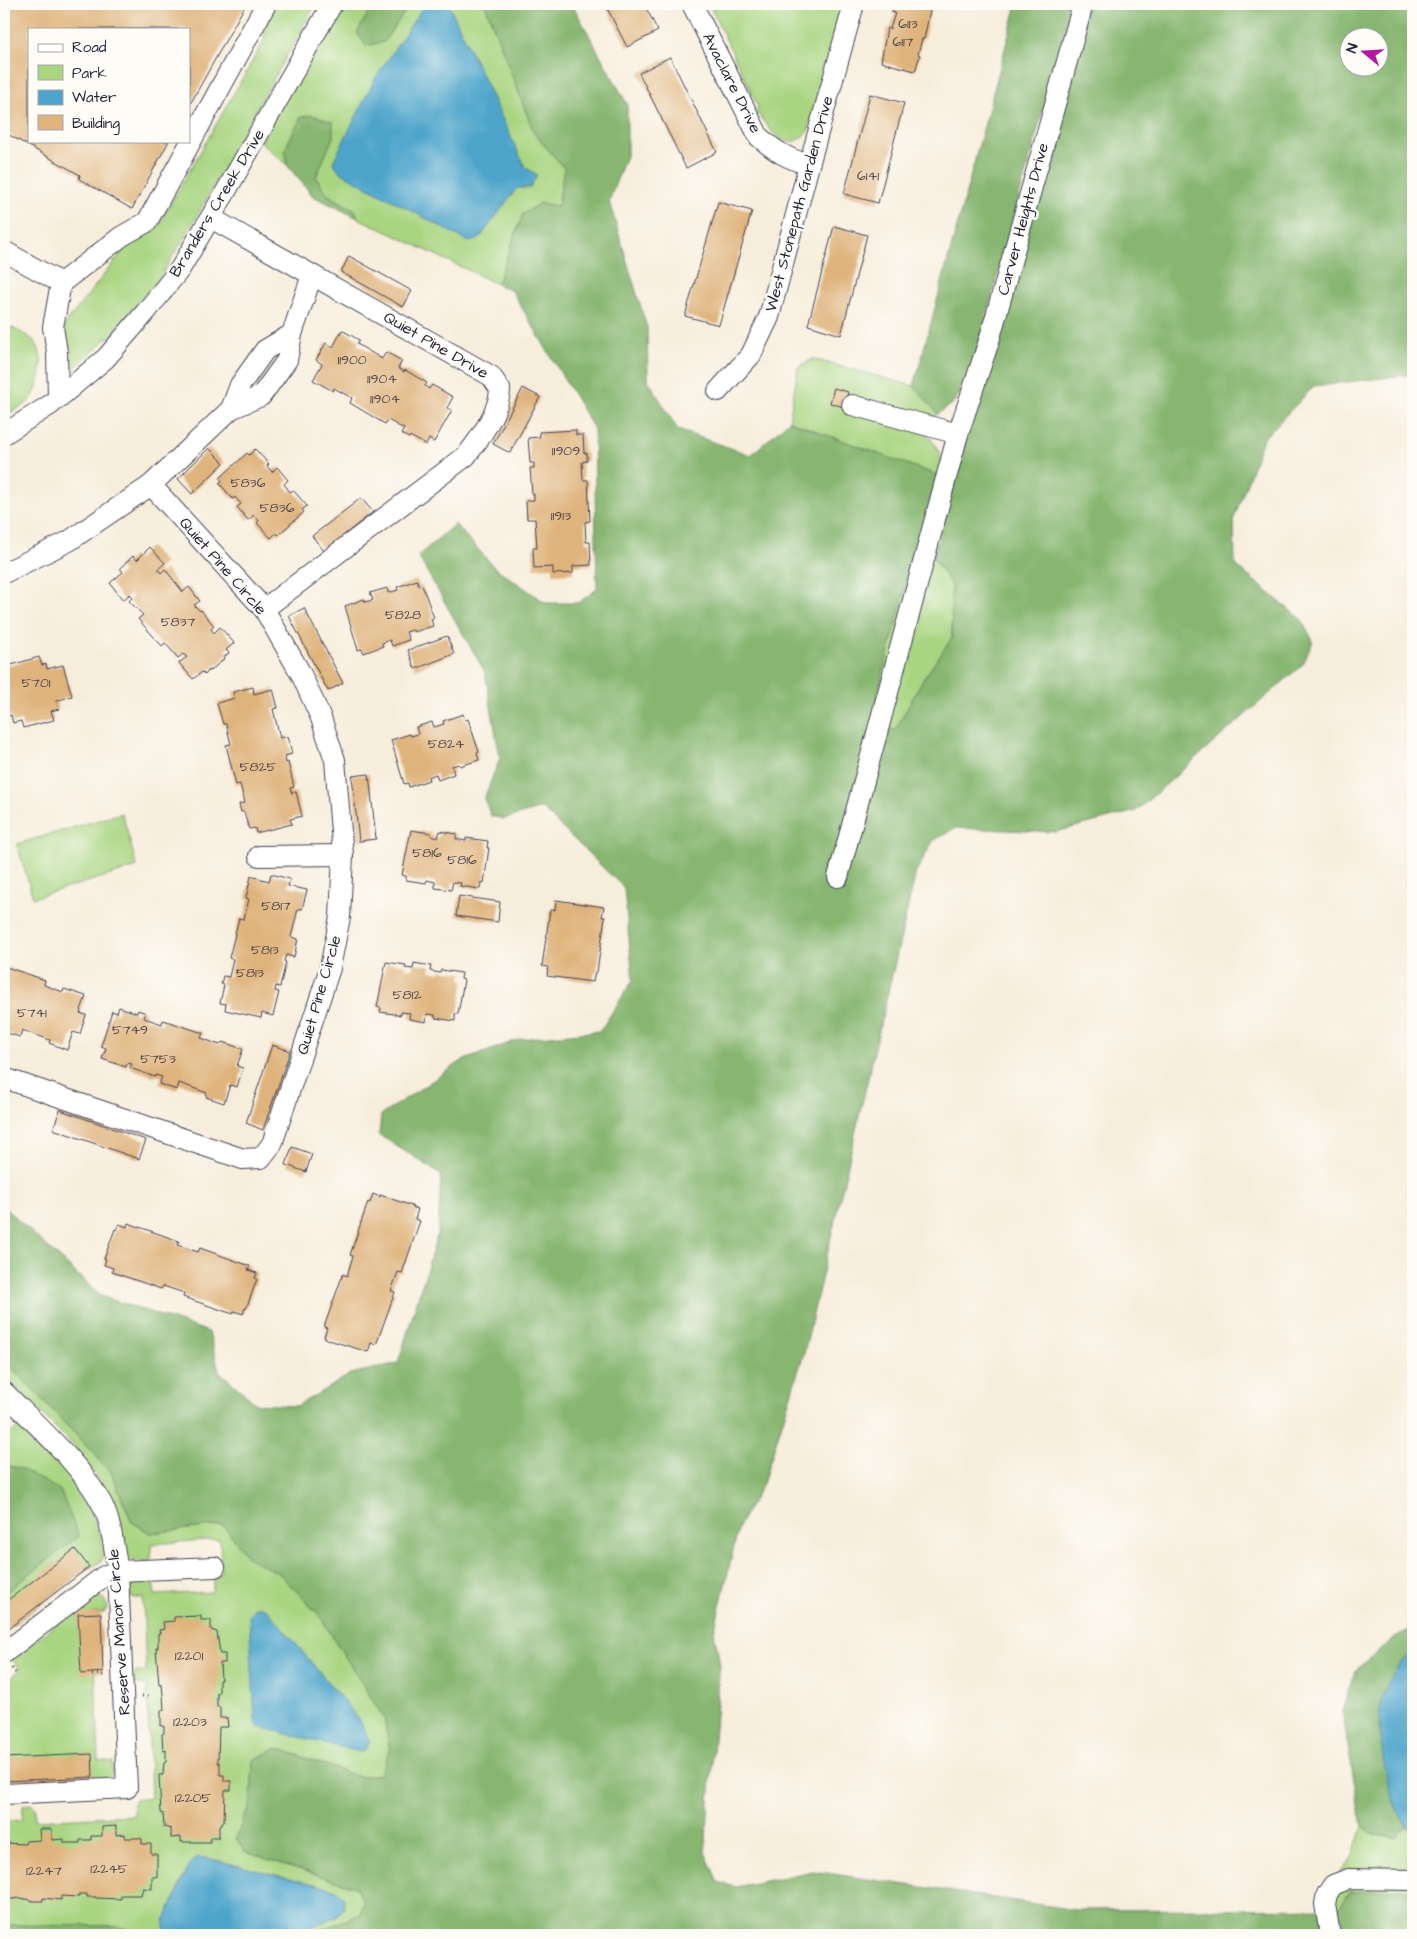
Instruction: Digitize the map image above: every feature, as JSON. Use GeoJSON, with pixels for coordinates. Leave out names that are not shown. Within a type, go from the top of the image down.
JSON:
{"type":"FeatureCollection","features":[{"type":"Feature","properties":{"kind":"street"},"geometry":{"type":"LineString","coordinates":[[58,398],[57,352],[53,327],[61,283],[122,236],[147,222],[266,4]]}},
{"type":"Feature","properties":{"kind":"street","name":"Branders Creek Drive"},"geometry":{"type":"LineString","coordinates":[[4,434],[58,398],[106,358],[180,269],[211,218],[332,4]]}},
{"type":"Feature","properties":{"kind":"street","name":"Avaclare Drive"},"geometry":{"type":"LineString","coordinates":[[692,4],[759,137],[787,158],[809,165]]}},
{"type":"Feature","properties":{"kind":"street","name":"West Stonepath Garden Drive"},"geometry":{"type":"LineString","coordinates":[[718,391],[751,355],[769,317],[854,4]]}},
{"type":"Feature","properties":{"kind":"street","name":"Carver Heights Drive"},"geometry":{"type":"LineString","coordinates":[[838,877],[958,434],[989,341],[1083,4]]}},
{"type":"Feature","properties":{"kind":"street","name":"Quiet Pine Drive"},"geometry":{"type":"LineString","coordinates":[[211,218],[491,376],[500,389],[498,404],[476,444],[466,456],[264,609]]}},
{"type":"Feature","properties":{"kind":"street"},"geometry":{"type":"LineString","coordinates":[[4,251],[61,283]]}},
{"type":"Feature","properties":{"kind":"street"},"geometry":{"type":"LineString","coordinates":[[4,573],[69,541],[151,486],[231,409],[262,396],[286,360],[292,334],[312,274]]}},
{"type":"Feature","properties":{"kind":"street"},"geometry":{"type":"LineString","coordinates":[[852,405],[958,434]]}},
{"type":"Feature","properties":{"kind":"street","name":"Quiet Pine Circle"},"geometry":{"type":"LineString","coordinates":[[4,1078],[243,1158],[261,1158],[272,1144],[330,968],[340,917],[343,855],[335,760],[321,718],[301,674],[264,609],[151,486]]}},
{"type":"Feature","properties":{"kind":"street"},"geometry":{"type":"LineString","coordinates":[[259,856],[343,855]]}},
{"type":"Feature","properties":{"kind":"street","name":"Reserve Manor Circle"},"geometry":{"type":"LineString","coordinates":[[4,1392],[84,1475],[102,1505],[112,1539],[118,1571],[127,1788],[4,1794]]}},
{"type":"Feature","properties":{"kind":"street"},"geometry":{"type":"LineString","coordinates":[[4,1653],[104,1576],[118,1571],[215,1567]]}},
{"type":"Feature","properties":{"kind":"street"},"geometry":{"type":"LineString","coordinates":[[1330,1935],[1325,1904],[1327,1894],[1333,1885],[1348,1878],[1413,1880]]}},
{"type":"Feature","properties":{"kind":"green space"},"geometry":{"type":"Polygon","coordinates":[[[272,4],[316,4],[185,237],[159,278],[113,333],[70,372],[72,354],[63,334],[65,324],[129,243],[150,233],[160,222],[264,41],[268,11],[272,4]]]}},
{"type":"Feature","properties":{"kind":"green space"},"geometry":{"type":"Polygon","coordinates":[[[339,4],[485,4],[534,133],[564,168],[558,206],[523,214],[497,284],[358,218],[355,210],[328,195],[316,177],[333,137],[285,149],[287,165],[261,142],[339,4]]]}},
{"type":"Feature","properties":{"kind":"green space"},"geometry":{"type":"Polygon","coordinates":[[[373,4],[410,4],[384,42],[366,46],[357,33],[373,4]]]}},
{"type":"Feature","properties":{"kind":"green space"},"geometry":{"type":"Polygon","coordinates":[[[485,4],[572,4],[627,104],[627,153],[609,201],[647,328],[648,380],[678,430],[751,455],[789,421],[942,477],[930,530],[916,548],[875,703],[885,731],[896,729],[922,681],[952,638],[951,585],[933,557],[1087,4],[1413,4],[1413,377],[1407,375],[1314,386],[1263,439],[1234,518],[1235,565],[1302,620],[1313,641],[1303,664],[1136,811],[1056,832],[955,828],[933,841],[916,872],[804,1353],[763,1483],[739,1525],[714,1632],[720,1665],[705,1852],[718,1882],[736,1887],[813,1871],[1076,1910],[1338,1908],[1350,1892],[1413,1889],[1413,1935],[308,1935],[361,1914],[364,1901],[355,1887],[245,1852],[236,1838],[251,1801],[253,1761],[277,1748],[359,1777],[380,1774],[390,1750],[384,1718],[319,1615],[280,1574],[248,1558],[223,1525],[150,1533],[132,1522],[111,1472],[4,1359],[4,1207],[101,1296],[209,1332],[219,1371],[256,1404],[297,1406],[351,1374],[398,1363],[438,1233],[441,1174],[379,1135],[381,1115],[462,1061],[520,1039],[600,1031],[633,980],[624,888],[542,808],[504,819],[491,816],[484,799],[500,758],[485,672],[418,556],[455,524],[494,567],[546,603],[578,603],[597,589],[594,429],[512,291],[497,284],[523,214],[540,203],[558,206],[564,168],[534,133],[485,4]]]}},
{"type":"Feature","properties":{"kind":"green space"},"geometry":{"type":"Polygon","coordinates":[[[709,4],[843,4],[808,131],[800,138],[792,142],[779,138],[756,112],[758,106],[709,4]]]}},
{"type":"Feature","properties":{"kind":"green space"},"geometry":{"type":"Polygon","coordinates":[[[1017,4],[1072,4],[968,383],[952,404],[938,414],[914,386],[1017,4]]]}},
{"type":"Feature","properties":{"kind":"green space"},"geometry":{"type":"Polygon","coordinates":[[[312,115],[333,122],[333,137],[316,177],[328,195],[355,210],[358,218],[313,196],[287,165],[285,149],[301,117],[312,115]]]}},
{"type":"Feature","properties":{"kind":"green space"},"geometry":{"type":"Polygon","coordinates":[[[4,324],[34,341],[40,355],[41,372],[33,397],[23,406],[4,415],[4,324]]]}},
{"type":"Feature","properties":{"kind":"green space"},"geometry":{"type":"Polygon","coordinates":[[[813,359],[914,386],[938,414],[931,418],[927,435],[940,454],[942,477],[789,421],[798,367],[813,359]]]}},
{"type":"Feature","properties":{"kind":"green space"},"geometry":{"type":"Polygon","coordinates":[[[930,530],[933,557],[951,585],[952,638],[922,681],[896,729],[885,731],[875,703],[916,548],[930,530]]]}},
{"type":"Feature","properties":{"kind":"green space"},"geometry":{"type":"Polygon","coordinates":[[[122,813],[137,867],[33,898],[17,844],[122,813]]]}},
{"type":"Feature","properties":{"kind":"green space"},"geometry":{"type":"Polygon","coordinates":[[[4,1359],[111,1472],[132,1522],[150,1533],[223,1525],[248,1557],[280,1574],[319,1615],[384,1718],[390,1750],[381,1774],[359,1777],[277,1748],[253,1760],[251,1801],[236,1838],[246,1852],[355,1887],[364,1901],[361,1914],[308,1935],[143,1935],[116,1926],[4,1925],[4,1821],[22,1820],[23,1806],[31,1804],[35,1808],[35,1820],[134,1815],[134,1800],[151,1798],[147,1685],[134,1684],[133,1677],[136,1672],[146,1672],[143,1598],[131,1597],[130,1590],[137,1583],[146,1581],[153,1582],[155,1595],[212,1592],[214,1579],[221,1573],[220,1539],[151,1544],[151,1561],[133,1561],[128,1557],[124,1551],[117,1516],[96,1476],[73,1445],[4,1376],[4,1359]]]}},
{"type":"Feature","properties":{"kind":"green space"},"geometry":{"type":"Polygon","coordinates":[[[21,1425],[52,1455],[75,1483],[93,1514],[105,1554],[101,1561],[90,1569],[89,1567],[4,1632],[4,1428],[10,1434],[21,1425]]]}},
{"type":"Feature","properties":{"kind":"green space"},"geometry":{"type":"Polygon","coordinates":[[[4,1465],[20,1468],[60,1490],[79,1536],[4,1594],[4,1465]]]}},
{"type":"Feature","properties":{"kind":"green space"},"geometry":{"type":"Polygon","coordinates":[[[96,1595],[103,1598],[108,1607],[104,1613],[93,1613],[99,1760],[113,1762],[113,1773],[108,1779],[92,1780],[90,1776],[4,1779],[4,1683],[20,1670],[12,1659],[92,1596],[96,1595]]]}},
{"type":"Feature","properties":{"kind":"green space"},"geometry":{"type":"Polygon","coordinates":[[[1409,1630],[1413,1631],[1413,1649],[1400,1664],[1394,1803],[1407,1826],[1396,1837],[1373,1835],[1362,1826],[1342,1711],[1355,1671],[1395,1637],[1409,1630]]]}},
{"type":"Feature","properties":{"kind":"green space"},"geometry":{"type":"Polygon","coordinates":[[[1362,1826],[1373,1835],[1395,1837],[1407,1826],[1413,1830],[1413,1889],[1338,1908],[1320,1908],[1340,1872],[1353,1856],[1362,1826]]]}},
{"type":"Feature","properties":{"kind":"green space"},"geometry":{"type":"Polygon","coordinates":[[[4,1925],[116,1926],[143,1935],[4,1935],[4,1925]]]}},
{"type":"Feature","properties":{"kind":"water"},"geometry":{"type":"Polygon","coordinates":[[[425,4],[449,5],[525,167],[537,175],[530,188],[517,188],[479,239],[469,242],[340,172],[333,162],[376,77],[425,4]]]}},
{"type":"Feature","properties":{"kind":"water"},"geometry":{"type":"Polygon","coordinates":[[[255,1607],[267,1609],[361,1722],[370,1742],[365,1751],[360,1752],[258,1727],[255,1722],[249,1616],[255,1607]]]}},
{"type":"Feature","properties":{"kind":"water"},"geometry":{"type":"Polygon","coordinates":[[[1413,1649],[1413,1830],[1405,1822],[1392,1796],[1384,1763],[1380,1712],[1385,1691],[1391,1678],[1413,1649]]]}},
{"type":"Feature","properties":{"kind":"water"},"geometry":{"type":"Polygon","coordinates":[[[197,1857],[335,1889],[344,1897],[344,1908],[336,1917],[297,1933],[169,1934],[164,1928],[164,1921],[189,1866],[197,1857]]]}},
{"type":"Feature","properties":{"kind":"building"},"geometry":{"type":"Polygon","coordinates":[[[4,4],[246,4],[190,104],[190,28],[28,28],[28,142],[168,142],[132,209],[79,179],[80,175],[4,132],[4,4]]]}},
{"type":"Feature","properties":{"kind":"building"},"geometry":{"type":"Polygon","coordinates":[[[605,4],[644,4],[658,31],[627,47],[605,4]]]}},
{"type":"Feature","properties":{"kind":"building"},"geometry":{"type":"Polygon","coordinates":[[[894,4],[934,4],[933,7],[931,6],[915,71],[881,62],[887,28],[890,29],[895,13],[892,12],[894,4]]]}},
{"type":"Feature","properties":{"kind":"building"},"geometry":{"type":"Polygon","coordinates":[[[670,57],[717,152],[686,168],[639,73],[670,57]]]}},
{"type":"Feature","properties":{"kind":"building"},"geometry":{"type":"Polygon","coordinates":[[[870,94],[904,103],[878,203],[844,194],[870,94]]]}},
{"type":"Feature","properties":{"kind":"building"},"geometry":{"type":"Polygon","coordinates":[[[718,202],[752,211],[719,325],[685,316],[718,202]]]}},
{"type":"Feature","properties":{"kind":"building"},"geometry":{"type":"Polygon","coordinates":[[[834,226],[867,235],[841,335],[808,325],[834,226]]]}},
{"type":"Feature","properties":{"kind":"building"},"geometry":{"type":"Polygon","coordinates":[[[349,256],[412,291],[403,307],[341,272],[349,256]]]}},
{"type":"Feature","properties":{"kind":"building"},"geometry":{"type":"Polygon","coordinates":[[[342,330],[359,340],[357,344],[382,359],[386,352],[402,361],[398,368],[427,383],[425,386],[429,389],[432,385],[453,397],[447,408],[452,410],[434,442],[429,439],[426,445],[410,436],[409,438],[401,434],[404,429],[388,420],[385,424],[350,403],[352,398],[334,388],[333,391],[313,380],[322,364],[316,360],[326,343],[333,347],[342,330]]]}},
{"type":"Feature","properties":{"kind":"building"},"geometry":{"type":"Polygon","coordinates":[[[523,388],[540,397],[510,453],[493,444],[523,388]]]}},
{"type":"Feature","properties":{"kind":"building"},"geometry":{"type":"Polygon","coordinates":[[[834,388],[848,392],[844,407],[830,403],[834,388]]]}},
{"type":"Feature","properties":{"kind":"building"},"geometry":{"type":"Polygon","coordinates":[[[576,430],[576,435],[583,435],[584,453],[587,453],[587,461],[582,462],[583,480],[588,480],[590,521],[585,522],[586,542],[590,542],[591,565],[573,566],[573,573],[553,574],[553,567],[534,568],[533,548],[537,548],[535,519],[527,519],[526,501],[534,500],[530,468],[534,468],[534,463],[530,463],[528,438],[540,437],[539,432],[576,430]]]}},
{"type":"Feature","properties":{"kind":"building"},"geometry":{"type":"Polygon","coordinates":[[[209,448],[224,463],[192,494],[178,479],[209,448]]]}},
{"type":"Feature","properties":{"kind":"building"},"geometry":{"type":"Polygon","coordinates":[[[255,449],[269,464],[267,466],[272,472],[277,467],[288,480],[284,484],[290,492],[293,490],[307,506],[302,510],[304,512],[278,535],[276,533],[271,538],[257,523],[259,521],[254,515],[248,520],[237,507],[241,504],[235,497],[233,499],[219,483],[222,481],[220,478],[247,453],[249,455],[255,449]]]}},
{"type":"Feature","properties":{"kind":"building"},"geometry":{"type":"Polygon","coordinates":[[[361,498],[373,512],[324,551],[312,536],[361,498]]]}},
{"type":"Feature","properties":{"kind":"building"},"geometry":{"type":"Polygon","coordinates":[[[150,547],[165,563],[158,569],[161,573],[165,569],[183,592],[189,587],[200,601],[194,605],[201,610],[214,626],[211,629],[214,633],[220,627],[234,643],[226,650],[229,653],[224,659],[205,675],[202,672],[193,679],[179,663],[187,657],[183,654],[178,658],[165,643],[162,646],[138,619],[143,615],[129,601],[133,597],[130,594],[123,600],[110,583],[123,572],[120,568],[133,556],[137,560],[150,547]]]}},
{"type":"Feature","properties":{"kind":"building"},"geometry":{"type":"Polygon","coordinates":[[[417,580],[419,586],[422,585],[434,618],[431,619],[433,626],[414,632],[413,630],[406,632],[409,640],[392,646],[390,640],[382,643],[383,646],[364,653],[362,649],[358,650],[345,606],[364,599],[365,602],[373,600],[370,593],[387,588],[388,593],[398,590],[397,587],[417,580]]]}},
{"type":"Feature","properties":{"kind":"building"},"geometry":{"type":"Polygon","coordinates":[[[304,608],[343,683],[328,691],[289,616],[304,608]]]}},
{"type":"Feature","properties":{"kind":"building"},"geometry":{"type":"Polygon","coordinates":[[[447,636],[454,654],[415,669],[408,650],[447,636]]]}},
{"type":"Feature","properties":{"kind":"building"},"geometry":{"type":"Polygon","coordinates":[[[39,657],[42,665],[46,664],[47,669],[63,665],[72,696],[56,701],[59,709],[51,711],[54,720],[23,728],[21,721],[13,723],[11,715],[4,717],[4,667],[39,657]]]}},
{"type":"Feature","properties":{"kind":"building"},"geometry":{"type":"Polygon","coordinates":[[[253,687],[254,694],[273,689],[278,708],[273,709],[280,738],[288,736],[292,754],[285,756],[294,787],[290,788],[292,793],[296,792],[302,816],[290,819],[292,824],[256,833],[255,828],[249,829],[244,812],[241,812],[239,804],[245,803],[240,784],[236,785],[226,745],[231,744],[226,724],[223,724],[217,703],[235,698],[233,692],[253,687]]]}},
{"type":"Feature","properties":{"kind":"building"},"geometry":{"type":"Polygon","coordinates":[[[463,714],[465,720],[468,719],[479,752],[477,753],[479,760],[460,766],[459,764],[452,766],[454,774],[438,780],[436,774],[428,777],[429,780],[409,787],[408,783],[404,784],[391,740],[410,734],[411,736],[418,734],[416,727],[432,722],[434,727],[444,724],[443,721],[463,714]]]}},
{"type":"Feature","properties":{"kind":"building"},"geometry":{"type":"Polygon","coordinates":[[[369,774],[376,839],[359,841],[352,776],[369,774]]]}},
{"type":"Feature","properties":{"kind":"building"},"geometry":{"type":"Polygon","coordinates":[[[411,830],[431,833],[431,836],[438,838],[440,831],[457,834],[456,839],[466,841],[466,838],[488,841],[487,848],[489,848],[484,883],[481,882],[480,889],[460,886],[461,883],[453,882],[451,890],[435,888],[435,882],[427,880],[426,883],[406,880],[406,876],[402,875],[411,830]]]}},
{"type":"Feature","properties":{"kind":"building"},"geometry":{"type":"Polygon","coordinates":[[[271,874],[290,879],[288,886],[307,890],[302,909],[298,909],[291,937],[298,939],[294,957],[286,955],[280,987],[276,986],[275,991],[279,992],[273,1016],[262,1013],[261,1018],[225,1010],[226,1004],[220,1003],[224,985],[221,984],[223,976],[229,977],[233,959],[229,958],[239,918],[244,919],[249,899],[246,898],[251,876],[269,881],[271,874]]]}},
{"type":"Feature","properties":{"kind":"building"},"geometry":{"type":"Polygon","coordinates":[[[459,896],[500,902],[498,922],[456,916],[459,896]]]}},
{"type":"Feature","properties":{"kind":"building"},"geometry":{"type":"Polygon","coordinates":[[[556,900],[604,907],[602,917],[605,917],[597,972],[595,972],[593,982],[547,976],[548,967],[542,966],[550,910],[555,910],[556,900]]]}},
{"type":"Feature","properties":{"kind":"building"},"geometry":{"type":"Polygon","coordinates":[[[386,962],[406,965],[405,968],[413,969],[414,963],[431,966],[430,971],[440,973],[441,970],[462,973],[461,979],[464,980],[458,1014],[455,1014],[455,1021],[435,1018],[435,1015],[427,1014],[426,1022],[409,1019],[410,1013],[401,1012],[401,1015],[380,1012],[381,1008],[377,1007],[386,962]]]}},
{"type":"Feature","properties":{"kind":"building"},"geometry":{"type":"Polygon","coordinates":[[[6,967],[45,980],[44,985],[63,992],[64,989],[86,996],[80,1013],[86,1015],[80,1034],[73,1032],[67,1050],[49,1043],[50,1040],[22,1030],[20,1037],[4,1032],[4,971],[6,967]]]}},
{"type":"Feature","properties":{"kind":"building"},"geometry":{"type":"Polygon","coordinates":[[[119,1007],[137,1013],[138,1010],[146,1013],[144,1018],[162,1024],[163,1020],[203,1033],[201,1038],[220,1045],[222,1042],[243,1049],[237,1066],[243,1068],[237,1087],[230,1085],[224,1103],[206,1097],[207,1093],[179,1083],[177,1090],[159,1084],[162,1077],[155,1075],[155,1077],[130,1068],[132,1064],[127,1063],[126,1067],[102,1059],[106,1048],[101,1046],[112,1011],[117,1013],[119,1007]]]}},
{"type":"Feature","properties":{"kind":"building"},"geometry":{"type":"Polygon","coordinates":[[[272,1045],[290,1051],[263,1130],[246,1123],[272,1045]]]}},
{"type":"Feature","properties":{"kind":"building"},"geometry":{"type":"Polygon","coordinates":[[[60,1110],[146,1140],[139,1159],[53,1129],[60,1110]]]}},
{"type":"Feature","properties":{"kind":"building"},"geometry":{"type":"Polygon","coordinates":[[[292,1147],[312,1154],[306,1172],[286,1165],[292,1147]]]}},
{"type":"Feature","properties":{"kind":"building"},"geometry":{"type":"Polygon","coordinates":[[[373,1194],[418,1209],[415,1219],[420,1221],[402,1273],[398,1272],[391,1291],[395,1292],[376,1345],[371,1343],[368,1352],[329,1340],[324,1337],[327,1328],[324,1327],[343,1274],[347,1276],[353,1256],[350,1255],[368,1202],[370,1203],[373,1194]]]}},
{"type":"Feature","properties":{"kind":"building"},"geometry":{"type":"Polygon","coordinates":[[[128,1223],[179,1241],[177,1245],[198,1252],[200,1248],[250,1266],[248,1270],[257,1273],[255,1278],[257,1279],[243,1314],[234,1311],[233,1314],[183,1297],[184,1293],[163,1286],[161,1289],[112,1272],[113,1268],[104,1265],[106,1259],[104,1259],[115,1229],[119,1224],[127,1227],[128,1223]]]}},
{"type":"Feature","properties":{"kind":"building"},"geometry":{"type":"Polygon","coordinates":[[[75,1549],[89,1567],[4,1632],[4,1603],[75,1549]]]}},
{"type":"Feature","properties":{"kind":"building"},"geometry":{"type":"Polygon","coordinates":[[[101,1613],[103,1672],[81,1674],[78,1614],[101,1613]]]}},
{"type":"Feature","properties":{"kind":"building"},"geometry":{"type":"Polygon","coordinates":[[[201,1616],[201,1620],[211,1620],[211,1630],[217,1632],[220,1654],[225,1654],[225,1663],[220,1663],[221,1680],[219,1680],[219,1693],[217,1693],[217,1707],[220,1707],[220,1718],[227,1718],[228,1727],[219,1727],[218,1763],[220,1763],[220,1775],[224,1775],[224,1781],[231,1781],[231,1790],[225,1790],[224,1822],[222,1822],[222,1825],[219,1825],[219,1837],[210,1837],[210,1842],[181,1842],[181,1837],[171,1838],[171,1829],[164,1827],[163,1813],[161,1813],[159,1775],[163,1775],[166,1750],[163,1751],[162,1734],[164,1733],[164,1726],[161,1726],[161,1710],[164,1710],[163,1695],[162,1685],[159,1685],[156,1648],[158,1648],[159,1630],[164,1629],[163,1622],[174,1621],[174,1617],[201,1616]]]}},
{"type":"Feature","properties":{"kind":"building"},"geometry":{"type":"Polygon","coordinates":[[[92,1754],[93,1777],[4,1781],[4,1758],[92,1754]]]}},
{"type":"Feature","properties":{"kind":"building"},"geometry":{"type":"Polygon","coordinates":[[[116,1826],[116,1835],[125,1834],[125,1838],[142,1839],[142,1844],[151,1844],[151,1854],[157,1854],[157,1877],[152,1877],[152,1889],[143,1888],[141,1895],[121,1895],[121,1899],[87,1897],[87,1894],[79,1894],[79,1897],[61,1896],[61,1900],[43,1898],[43,1901],[33,1901],[21,1898],[4,1900],[4,1843],[25,1844],[26,1841],[40,1840],[39,1829],[52,1829],[52,1840],[64,1839],[64,1843],[80,1843],[80,1840],[91,1840],[91,1836],[102,1836],[102,1827],[116,1826]]]}}]}
